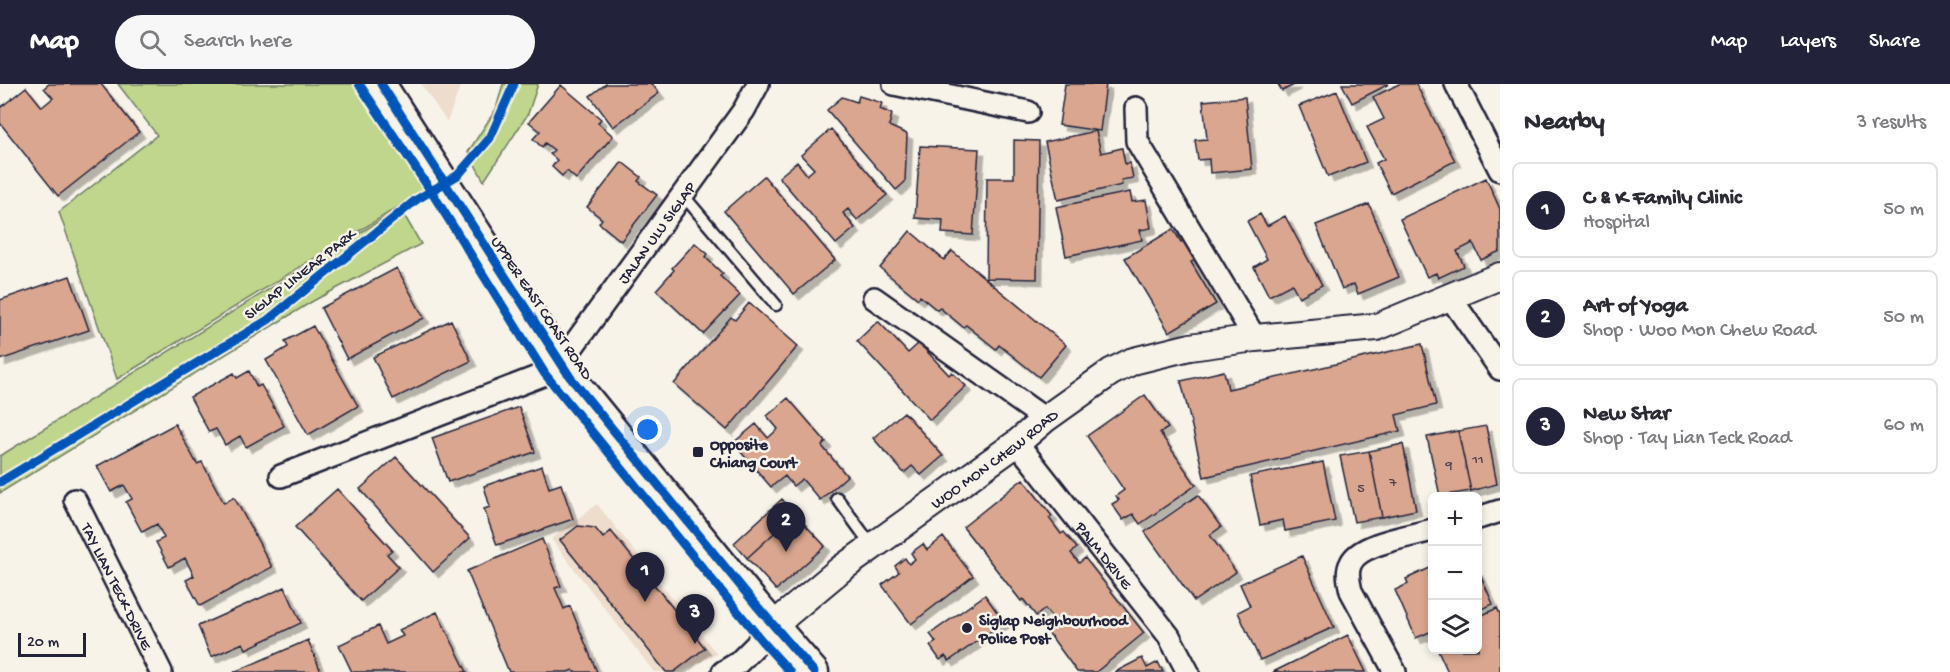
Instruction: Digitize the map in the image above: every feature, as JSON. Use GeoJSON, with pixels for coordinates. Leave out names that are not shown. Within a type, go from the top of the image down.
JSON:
{"type":"FeatureCollection","features":[{"type":"Feature","properties":{"kind":"main road","name":"UPPER EAST COAST ROAD"},"geometry":{"type":"LineString","coordinates":[[359,84],[553,369],[768,633],[790,672]]}},
{"type":"Feature","properties":{"kind":"main road","name":"UPPER EAST COAST ROAD"},"geometry":{"type":"LineString","coordinates":[[381,84],[505,279],[553,369]]}},
{"type":"Feature","properties":{"kind":"main road","name":"UPPER EAST COAST ROAD"},"geometry":{"type":"LineString","coordinates":[[768,633],[813,672]]}},
{"type":"Feature","properties":{"kind":"street","name":"JALAN ULU SIGLAP"},"geometry":{"type":"LineString","coordinates":[[553,369],[683,195],[744,110],[758,84]]}},
{"type":"Feature","properties":{"kind":"street"},"geometry":{"type":"LineString","coordinates":[[894,84],[1028,112]]}},
{"type":"Feature","properties":{"kind":"street"},"geometry":{"type":"LineString","coordinates":[[1456,84],[1500,170]]}},
{"type":"Feature","properties":{"kind":"street"},"geometry":{"type":"LineString","coordinates":[[1136,108],[1137,141],[1256,338]]}},
{"type":"Feature","properties":{"kind":"street","name":"WOO MON CHEW ROAD"},"geometry":{"type":"LineString","coordinates":[[768,633],[804,599],[873,546],[1017,443],[1111,372],[1133,361],[1190,347],[1256,338],[1377,327],[1500,276]]}},
{"type":"Feature","properties":{"kind":"street"},"geometry":{"type":"LineString","coordinates":[[1450,297],[1500,369]]}},
{"type":"Feature","properties":{"kind":"street"},"geometry":{"type":"LineString","coordinates":[[874,298],[1045,420]]}},
{"type":"Feature","properties":{"kind":"street"},"geometry":{"type":"LineString","coordinates":[[281,476],[553,369]]}},
{"type":"Feature","properties":{"kind":"street","name":"PALM DRIVE"},"geometry":{"type":"LineString","coordinates":[[1017,443],[1168,636],[1188,672]]}},
{"type":"Feature","properties":{"kind":"street","name":"TAY LIAN TECK DRIVE"},"geometry":{"type":"LineString","coordinates":[[75,501],[161,672]]}},
{"type":"Feature","properties":{"kind":"street"},"geometry":{"type":"LineString","coordinates":[[1482,517],[1500,511]]}},
{"type":"Feature","properties":{"kind":"street"},"geometry":{"type":"LineString","coordinates":[[1395,672],[1351,591],[1348,577],[1350,564],[1357,554],[1369,547],[1428,531]]}},
{"type":"Feature","properties":{"kind":"street"},"geometry":{"type":"LineString","coordinates":[[723,672],[738,663],[768,633]]}},
{"type":"Feature","properties":{"kind":"lane"},"geometry":{"type":"LineString","coordinates":[[683,195],[776,305]]}},
{"type":"Feature","properties":{"kind":"lane"},"geometry":{"type":"LineString","coordinates":[[837,498],[873,546]]}},
{"type":"Feature","properties":{"kind":"shaded area"},"geometry":{"type":"Polygon","coordinates":[[[421,84],[461,84],[447,122],[421,84]]]}},
{"type":"Feature","properties":{"kind":"shaded area"},"geometry":{"type":"Polygon","coordinates":[[[597,504],[717,654],[680,672],[654,672],[551,539],[597,504]]]}},
{"type":"Feature","properties":{"kind":"green space"},"geometry":{"type":"Polygon","coordinates":[[[118,84],[356,84],[426,190],[117,379],[59,212],[157,135],[118,84]]]}},
{"type":"Feature","properties":{"kind":"green space"},"geometry":{"type":"Polygon","coordinates":[[[503,84],[538,84],[528,114],[484,181],[468,152],[496,109],[503,84]]]}},
{"type":"Feature","properties":{"kind":"green space"},"geometry":{"type":"Polygon","coordinates":[[[400,208],[421,244],[313,301],[0,493],[0,456],[400,208]]]}},
{"type":"Feature","properties":{"kind":"building"},"geometry":{"type":"Polygon","coordinates":[[[49,84],[101,84],[139,132],[58,196],[0,123],[0,108],[26,87],[42,107],[53,98],[44,88],[49,84]]]}},
{"type":"Feature","properties":{"kind":"building"},"geometry":{"type":"Polygon","coordinates":[[[606,84],[652,84],[659,93],[613,127],[590,96],[606,84]]]}},
{"type":"Feature","properties":{"kind":"building"},"geometry":{"type":"Polygon","coordinates":[[[1065,84],[1106,84],[1100,131],[1059,125],[1065,84]]]}},
{"type":"Feature","properties":{"kind":"building"},"geometry":{"type":"Polygon","coordinates":[[[1278,84],[1296,84],[1282,91],[1278,84]]]}},
{"type":"Feature","properties":{"kind":"building"},"geometry":{"type":"Polygon","coordinates":[[[1342,84],[1389,84],[1352,103],[1342,84]]]}},
{"type":"Feature","properties":{"kind":"building"},"geometry":{"type":"Polygon","coordinates":[[[1399,84],[1416,84],[1455,161],[1391,193],[1376,163],[1384,159],[1367,127],[1384,119],[1373,97],[1399,84]]]}},
{"type":"Feature","properties":{"kind":"building"},"geometry":{"type":"Polygon","coordinates":[[[561,85],[601,119],[598,123],[613,136],[576,179],[567,171],[562,176],[552,167],[557,160],[550,154],[554,150],[545,143],[542,147],[533,139],[540,131],[529,122],[561,85]]]}},
{"type":"Feature","properties":{"kind":"building"},"geometry":{"type":"Polygon","coordinates":[[[1337,91],[1366,162],[1328,177],[1299,106],[1337,91]]]}},
{"type":"Feature","properties":{"kind":"building"},"geometry":{"type":"Polygon","coordinates":[[[859,96],[882,103],[880,109],[892,114],[889,126],[907,134],[905,182],[896,190],[827,110],[842,97],[857,102],[859,96]]]}},
{"type":"Feature","properties":{"kind":"building"},"geometry":{"type":"Polygon","coordinates":[[[1245,97],[1252,169],[1210,173],[1209,159],[1198,160],[1195,140],[1207,139],[1203,101],[1245,97]]]}},
{"type":"Feature","properties":{"kind":"building"},"geometry":{"type":"Polygon","coordinates":[[[831,129],[887,195],[857,220],[848,209],[843,213],[855,228],[836,244],[779,177],[797,162],[807,175],[814,169],[801,155],[831,129]]]}},
{"type":"Feature","properties":{"kind":"building"},"geometry":{"type":"Polygon","coordinates":[[[1096,131],[1101,153],[1122,148],[1125,164],[1130,163],[1133,178],[1121,180],[1122,185],[1058,200],[1045,142],[1096,131]]]}},
{"type":"Feature","properties":{"kind":"building"},"geometry":{"type":"Polygon","coordinates":[[[1014,140],[1039,141],[1037,279],[986,278],[987,178],[1014,178],[1014,140]]]}},
{"type":"Feature","properties":{"kind":"building"},"geometry":{"type":"Polygon","coordinates":[[[920,146],[979,149],[973,235],[942,233],[943,220],[915,218],[920,146]]]}},
{"type":"Feature","properties":{"kind":"building"},"geometry":{"type":"Polygon","coordinates":[[[622,162],[641,177],[638,181],[657,195],[621,241],[599,223],[602,219],[587,207],[622,162]]]}},
{"type":"Feature","properties":{"kind":"building"},"geometry":{"type":"Polygon","coordinates":[[[764,176],[835,260],[794,294],[724,211],[764,176]]]}},
{"type":"Feature","properties":{"kind":"building"},"geometry":{"type":"Polygon","coordinates":[[[1486,178],[1500,209],[1500,251],[1481,260],[1473,243],[1457,251],[1464,266],[1438,278],[1436,273],[1427,277],[1400,219],[1486,178]]]}},
{"type":"Feature","properties":{"kind":"building"},"geometry":{"type":"Polygon","coordinates":[[[1130,192],[1132,202],[1146,200],[1151,228],[1140,230],[1142,240],[1066,256],[1056,207],[1130,192]]]}},
{"type":"Feature","properties":{"kind":"building"},"geometry":{"type":"Polygon","coordinates":[[[1369,204],[1399,277],[1358,294],[1354,284],[1342,289],[1316,225],[1369,204]]]}},
{"type":"Feature","properties":{"kind":"building"},"geometry":{"type":"Polygon","coordinates":[[[1260,214],[1267,226],[1285,216],[1322,285],[1299,297],[1292,284],[1269,296],[1254,267],[1267,259],[1247,221],[1260,214]]]}},
{"type":"Feature","properties":{"kind":"building"},"geometry":{"type":"Polygon","coordinates":[[[1173,229],[1181,242],[1185,240],[1196,260],[1191,262],[1216,304],[1169,332],[1125,258],[1173,229]]]}},
{"type":"Feature","properties":{"kind":"building"},"geometry":{"type":"Polygon","coordinates":[[[910,231],[944,260],[952,251],[1066,345],[1039,377],[999,345],[996,349],[940,308],[937,310],[920,296],[918,299],[880,268],[910,231]]]}},
{"type":"Feature","properties":{"kind":"building"},"geometry":{"type":"Polygon","coordinates":[[[695,243],[708,254],[705,257],[723,274],[720,276],[740,295],[703,334],[656,290],[695,243]]]}},
{"type":"Feature","properties":{"kind":"building"},"geometry":{"type":"Polygon","coordinates":[[[397,268],[424,318],[347,359],[321,308],[397,268]]]}},
{"type":"Feature","properties":{"kind":"building"},"geometry":{"type":"Polygon","coordinates":[[[70,276],[89,330],[0,360],[0,300],[70,276]]]}},
{"type":"Feature","properties":{"kind":"building"},"geometry":{"type":"Polygon","coordinates":[[[749,303],[798,346],[727,430],[674,384],[731,317],[735,320],[749,303]]]}},
{"type":"Feature","properties":{"kind":"building"},"geometry":{"type":"Polygon","coordinates":[[[451,320],[471,361],[393,399],[373,357],[451,320]]]}},
{"type":"Feature","properties":{"kind":"building"},"geometry":{"type":"Polygon","coordinates":[[[878,321],[908,353],[919,343],[949,375],[952,372],[966,386],[930,420],[857,341],[878,321]]]}},
{"type":"Feature","properties":{"kind":"building"},"geometry":{"type":"Polygon","coordinates":[[[313,326],[358,406],[308,435],[266,360],[288,347],[285,341],[313,326]]]}},
{"type":"Feature","properties":{"kind":"building"},"geometry":{"type":"Polygon","coordinates":[[[1422,344],[1436,405],[1396,415],[1400,431],[1204,477],[1181,381],[1224,371],[1228,389],[1422,344]]]}},
{"type":"Feature","properties":{"kind":"building"},"geometry":{"type":"Polygon","coordinates":[[[249,371],[257,387],[261,385],[284,426],[246,447],[240,436],[225,445],[216,429],[209,432],[190,397],[234,373],[237,378],[249,371]]]}},
{"type":"Feature","properties":{"kind":"building"},"geometry":{"type":"Polygon","coordinates":[[[1145,395],[1168,428],[1160,433],[1196,485],[1140,524],[1133,514],[1123,520],[1112,504],[1119,500],[1116,496],[1124,490],[1087,436],[1145,395]]]}},
{"type":"Feature","properties":{"kind":"building"},"geometry":{"type":"Polygon","coordinates":[[[788,398],[826,442],[822,446],[847,476],[820,500],[802,479],[793,486],[785,476],[771,487],[733,443],[756,424],[768,438],[778,429],[767,416],[788,398]]]}},
{"type":"Feature","properties":{"kind":"building"},"geometry":{"type":"Polygon","coordinates":[[[519,407],[535,452],[448,482],[432,438],[519,407]]]}},
{"type":"Feature","properties":{"kind":"building"},"geometry":{"type":"Polygon","coordinates":[[[904,412],[943,456],[921,475],[912,466],[904,473],[873,438],[904,412]]]}},
{"type":"Feature","properties":{"kind":"building"},"geometry":{"type":"Polygon","coordinates":[[[175,424],[197,464],[202,462],[224,503],[234,497],[272,567],[200,606],[186,580],[194,576],[185,558],[169,567],[156,542],[164,538],[157,524],[142,532],[126,502],[132,499],[124,485],[111,492],[97,466],[175,424]]]}},
{"type":"Feature","properties":{"kind":"building"},"geometry":{"type":"Polygon","coordinates":[[[1486,426],[1497,484],[1471,491],[1458,431],[1486,426]]]}},
{"type":"Feature","properties":{"kind":"building"},"geometry":{"type":"Polygon","coordinates":[[[1458,431],[1471,491],[1439,492],[1427,437],[1458,431]]]}},
{"type":"Feature","properties":{"kind":"building"},"geometry":{"type":"Polygon","coordinates":[[[1403,444],[1416,510],[1382,517],[1369,451],[1403,444]]]}},
{"type":"Feature","properties":{"kind":"building"},"geometry":{"type":"Polygon","coordinates":[[[1369,451],[1382,517],[1354,522],[1340,456],[1369,451]]]}},
{"type":"Feature","properties":{"kind":"building"},"geometry":{"type":"Polygon","coordinates":[[[396,457],[470,538],[433,572],[360,489],[396,457]]]}},
{"type":"Feature","properties":{"kind":"building"},"geometry":{"type":"Polygon","coordinates":[[[1323,462],[1335,521],[1285,531],[1283,520],[1260,525],[1250,476],[1323,462]]]}},
{"type":"Feature","properties":{"kind":"building"},"geometry":{"type":"Polygon","coordinates":[[[542,466],[549,488],[561,484],[573,519],[497,545],[484,509],[490,507],[484,486],[542,466]]]}},
{"type":"Feature","properties":{"kind":"building"},"geometry":{"type":"Polygon","coordinates":[[[1023,479],[1052,516],[1049,518],[1061,534],[1064,532],[1077,548],[1071,553],[1079,563],[1085,558],[1144,633],[1096,672],[1077,672],[1045,628],[1054,620],[1045,609],[1036,616],[1023,599],[1021,601],[963,527],[1023,479]]]}},
{"type":"Feature","properties":{"kind":"building"},"geometry":{"type":"Polygon","coordinates":[[[337,489],[392,550],[387,554],[399,567],[361,601],[295,527],[337,489]]]}},
{"type":"Feature","properties":{"kind":"building"},"geometry":{"type":"Polygon","coordinates":[[[1198,495],[1221,527],[1210,535],[1236,572],[1194,601],[1145,532],[1198,495]]]}},
{"type":"Feature","properties":{"kind":"building"},"geometry":{"type":"Polygon","coordinates":[[[782,499],[795,514],[747,558],[734,543],[782,499]]]}},
{"type":"Feature","properties":{"kind":"building"},"geometry":{"type":"Polygon","coordinates":[[[795,514],[825,546],[776,590],[747,558],[795,514]]]}},
{"type":"Feature","properties":{"kind":"building"},"geometry":{"type":"Polygon","coordinates":[[[578,526],[595,528],[603,538],[611,531],[705,648],[674,672],[666,672],[560,540],[578,526]]]}},
{"type":"Feature","properties":{"kind":"building"},"geometry":{"type":"Polygon","coordinates":[[[943,537],[973,576],[911,624],[882,585],[899,572],[895,566],[905,558],[909,564],[915,559],[911,553],[923,544],[927,550],[943,537]]]}},
{"type":"Feature","properties":{"kind":"building"},"geometry":{"type":"Polygon","coordinates":[[[542,539],[561,586],[555,588],[564,609],[570,606],[597,672],[574,672],[573,670],[568,672],[509,672],[467,571],[542,539]]]}},
{"type":"Feature","properties":{"kind":"building"},"geometry":{"type":"Polygon","coordinates":[[[1302,556],[1334,627],[1260,660],[1238,612],[1250,606],[1240,584],[1302,556]]]}},
{"type":"Feature","properties":{"kind":"building"},"geometry":{"type":"Polygon","coordinates":[[[1428,569],[1428,633],[1416,638],[1395,590],[1408,584],[1406,579],[1428,569]]]}},
{"type":"Feature","properties":{"kind":"building"},"geometry":{"type":"Polygon","coordinates":[[[1482,579],[1493,604],[1482,609],[1482,579]]]}},
{"type":"Feature","properties":{"kind":"building"},"geometry":{"type":"Polygon","coordinates":[[[285,587],[301,623],[246,649],[243,643],[211,657],[198,626],[285,587]]]}},
{"type":"Feature","properties":{"kind":"building","name":"Siglap Neighbourhood Police Post"},"geometry":{"type":"Polygon","coordinates":[[[985,595],[1004,622],[949,661],[945,656],[940,660],[930,646],[936,642],[930,634],[985,595]]]}},
{"type":"Feature","properties":{"kind":"building"},"geometry":{"type":"Polygon","coordinates":[[[1497,608],[1500,614],[1500,672],[1448,672],[1440,654],[1482,654],[1482,615],[1497,608]]]}},
{"type":"Feature","properties":{"kind":"building"},"geometry":{"type":"Polygon","coordinates":[[[437,612],[467,672],[352,672],[339,645],[378,626],[386,644],[403,636],[399,630],[437,612]]]}},
{"type":"Feature","properties":{"kind":"building"},"geometry":{"type":"Polygon","coordinates":[[[1348,635],[1366,672],[1273,672],[1348,635]]]}},
{"type":"Feature","properties":{"kind":"building"},"geometry":{"type":"Polygon","coordinates":[[[308,640],[321,672],[234,672],[308,640]]]}},
{"type":"Feature","properties":{"kind":"building"},"geometry":{"type":"Polygon","coordinates":[[[1142,658],[1147,668],[1158,662],[1163,672],[1115,672],[1142,658]]]}},
{"type":"Feature","properties":{"kind":"cycle path"},"geometry":{"type":"LineString","coordinates":[[359,84],[431,191],[545,374],[761,640],[790,672]]}},
{"type":"Feature","properties":{"kind":"cycle path"},"geometry":{"type":"LineString","coordinates":[[381,84],[570,377],[756,605],[814,672]]}},
{"type":"Feature","properties":{"kind":"cycle path","name":"SIGLAP LINEAR PARK"},"geometry":{"type":"LineString","coordinates":[[0,482],[268,320],[416,200],[458,175],[490,138],[514,84]]}},
{"type":"Feature","properties":{"kind":"place","name":"Opposite Chiang Court"},"geometry":{"type":"Point","coordinates":[698,452]}},
{"type":"Feature","properties":{"kind":"place","name":"Art of Yoga"},"geometry":{"type":"Point","coordinates":[786,552]}},
{"type":"Feature","properties":{"kind":"place","name":"C & K Family Clinic"},"geometry":{"type":"Point","coordinates":[645,602]}},
{"type":"Feature","properties":{"kind":"place","name":"Siglap Neighbourhood Police Post"},"geometry":{"type":"Point","coordinates":[967,628]}},
{"type":"Feature","properties":{"kind":"place","name":"New Star"},"geometry":{"type":"Point","coordinates":[695,644]}}]}
